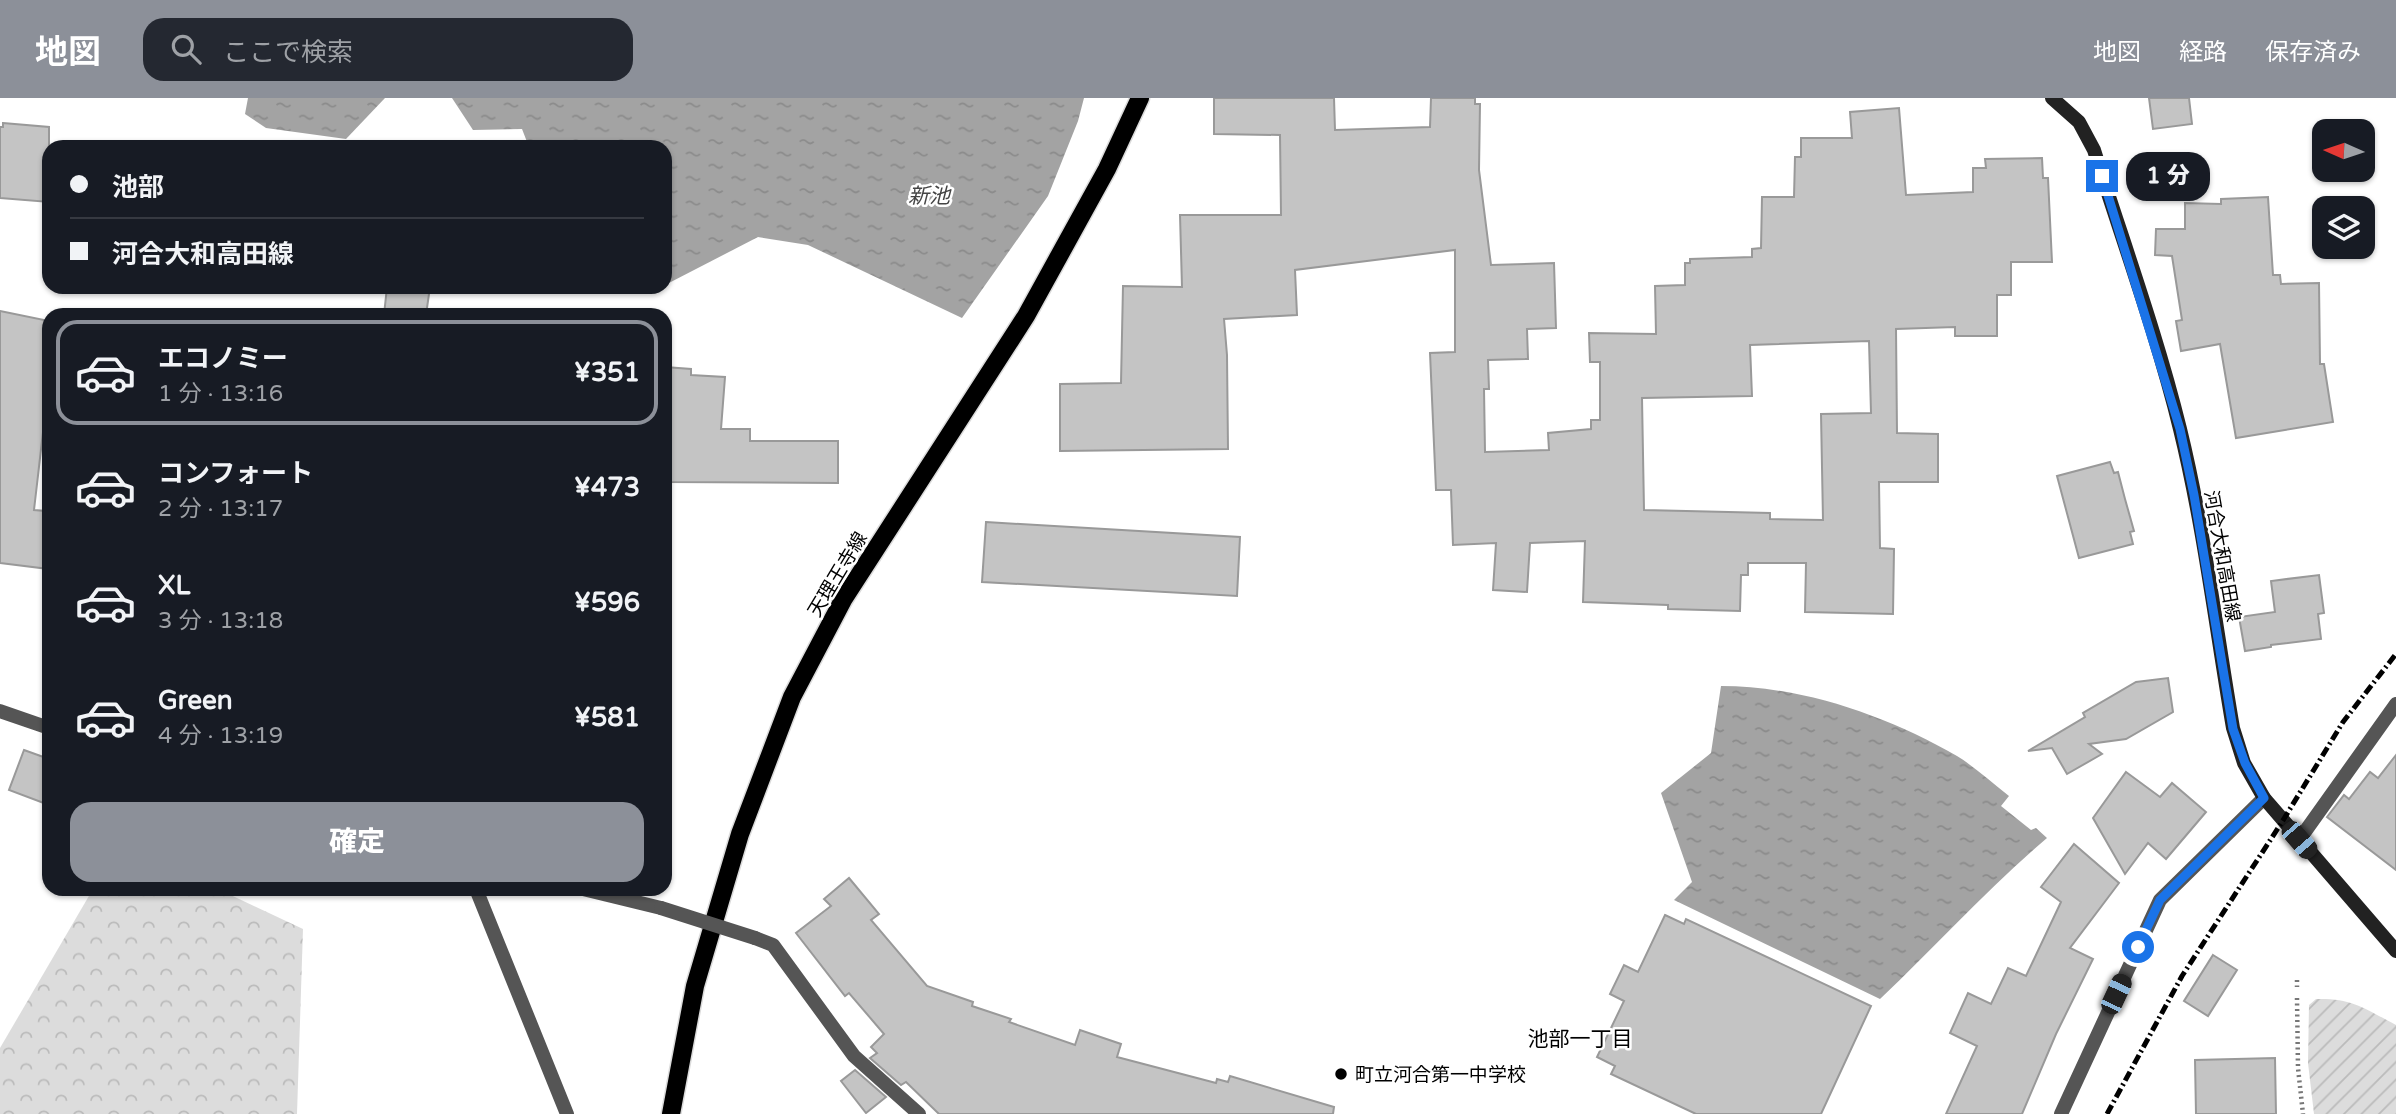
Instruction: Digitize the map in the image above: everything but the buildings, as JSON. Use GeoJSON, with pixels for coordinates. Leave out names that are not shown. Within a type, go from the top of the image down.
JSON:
{"type":"FeatureCollection","features":[{"type":"Feature","properties":{"kind":"main road","name":"天理王寺線"},"geometry":{"type":"LineString","coordinates":[[671,1114],[695,986],[740,834],[792,697],[843,600],[1026,316],[1107,169],[1140,98]]}},
{"type":"Feature","properties":{"kind":"main road","name":"河合大和高田線"},"geometry":{"type":"LineString","coordinates":[[2052,98],[2079,122],[2094,150],[2160,357],[2180,429],[2194,495],[2233,729],[2245,763],[2264,798],[2396,951]]}},
{"type":"Feature","properties":{"kind":"street"},"geometry":{"type":"LineString","coordinates":[[2299,840],[2396,704]]}},
{"type":"Feature","properties":{"kind":"street"},"geometry":{"type":"LineString","coordinates":[[0,711],[42,726]]}},
{"type":"Feature","properties":{"kind":"street"},"geometry":{"type":"LineString","coordinates":[[2061,1114],[2160,900],[2264,798]]}},
{"type":"Feature","properties":{"kind":"street"},"geometry":{"type":"LineString","coordinates":[[479,896],[567,1114]]}},
{"type":"Feature","properties":{"kind":"street"},"geometry":{"type":"LineString","coordinates":[[611,896],[660,908],[773,945],[854,1055],[919,1114]]}},
{"type":"Feature","properties":{"kind":"path"},"geometry":{"type":"LineString","coordinates":[[2297,980],[2297,987]]}},
{"type":"Feature","properties":{"kind":"path"},"geometry":{"type":"LineString","coordinates":[[2297,998],[2298,1068],[2304,1114]]}},
{"type":"Feature","properties":{"kind":"green space"},"geometry":{"type":"Polygon","coordinates":[[[89,896],[233,896],[303,929],[297,1114],[0,1114],[0,1048],[89,896]]]}},
{"type":"Feature","properties":{"kind":"green space"},"geometry":{"type":"Polygon","coordinates":[[[2316,999],[2340,1000],[2367,1009],[2396,1025],[2396,1114],[2314,1114],[2308,1063],[2309,1005],[2316,999]]]}},
{"type":"Feature","properties":{"kind":"water"},"geometry":{"type":"Polygon","coordinates":[[[248,98],[385,98],[346,139],[266,128],[245,114],[248,98]]]}},
{"type":"Feature","properties":{"kind":"water","name":"新池"},"geometry":{"type":"Polygon","coordinates":[[[452,98],[1084,98],[1078,121],[1048,196],[962,318],[808,245],[758,237],[672,281],[672,140],[526,140],[522,129],[473,130],[452,98]]]}},
{"type":"Feature","properties":{"kind":"water"},"geometry":{"type":"Polygon","coordinates":[[[1721,686],[1783,691],[1843,706],[1902,728],[1970,765],[2009,796],[2001,806],[2031,830],[2036,828],[2047,838],[1880,999],[1674,900],[1692,882],[1661,793],[1711,753],[1721,686]]]}},
{"type":"Feature","properties":{"kind":"railway"},"geometry":{"type":"LineString","coordinates":[[2107,1114],[2182,976],[2343,722],[2396,654]]}},
{"type":"Feature","properties":{"kind":"place","name":"町立河合第一中学校"},"geometry":{"type":"Point","coordinates":[1341,1074]}},
{"type":"Feature","properties":{"kind":"district","name":"池部一丁目"},"geometry":{"type":"Point","coordinates":[1580,1039]}},
{"type":"Feature","properties":{"kind":"route"},"geometry":{"type":"LineString","coordinates":[[2102,176],[2160,357],[2180,429],[2194,495],[2233,729],[2245,763],[2264,798],[2160,900],[2138,947]]}}]}
